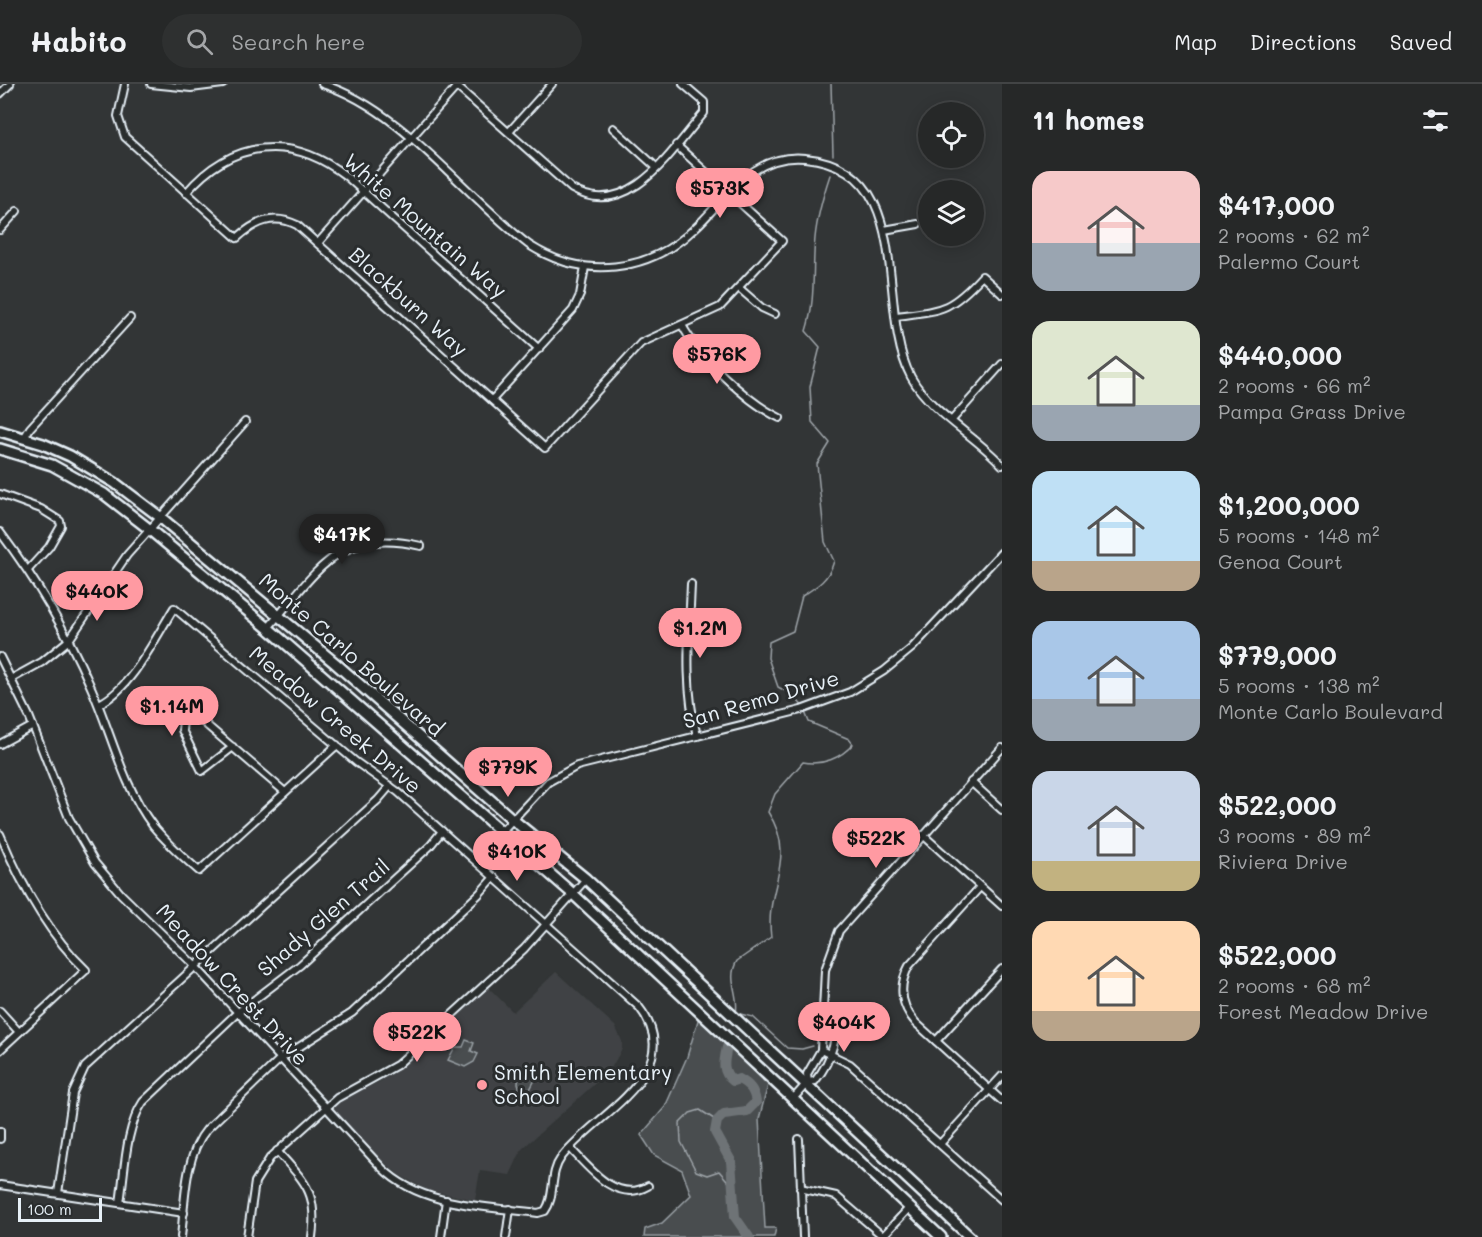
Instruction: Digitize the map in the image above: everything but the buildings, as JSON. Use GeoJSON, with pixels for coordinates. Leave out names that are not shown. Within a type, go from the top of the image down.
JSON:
{"type":"FeatureCollection","features":[{"type":"Feature","properties":{"kind":"main road","name":"Monte Carlo Boulevard"},"geometry":{"type":"LineString","coordinates":[[0,431],[62,452],[86,465],[160,517],[279,616],[512,819],[586,879],[970,1237]]}},
{"type":"Feature","properties":{"kind":"main road","name":"Monte Carlo Boulevard"},"geometry":{"type":"LineString","coordinates":[[0,449],[31,457],[69,474],[114,502],[268,628],[573,894],[791,1100],[941,1237]]}},
{"type":"Feature","properties":{"kind":"street"},"geometry":{"type":"LineString","coordinates":[[0,94],[10,84]]}},
{"type":"Feature","properties":{"kind":"street"},"geometry":{"type":"LineString","coordinates":[[124,84],[118,116],[126,137],[186,193]]}},
{"type":"Feature","properties":{"kind":"street"},"geometry":{"type":"LineString","coordinates":[[151,84],[201,88],[223,84]]}},
{"type":"Feature","properties":{"kind":"street"},"geometry":{"type":"LineString","coordinates":[[322,84],[367,104],[411,139],[529,245],[554,259],[585,267],[621,267],[662,254],[696,228],[745,176],[768,164],[795,158],[816,160],[837,167],[861,185],[873,201],[884,230],[902,352],[911,376],[921,391],[1002,464]]}},
{"type":"Feature","properties":{"kind":"street"},"geometry":{"type":"LineString","coordinates":[[508,132],[552,84]]}},
{"type":"Feature","properties":{"kind":"street"},"geometry":{"type":"LineString","coordinates":[[318,243],[457,85],[567,184],[591,196],[609,197],[627,192],[641,183],[706,108],[704,102],[683,84]]}},
{"type":"Feature","properties":{"kind":"street"},"geometry":{"type":"LineString","coordinates":[[613,128],[656,167]]}},
{"type":"Feature","properties":{"kind":"street"},"geometry":{"type":"LineString","coordinates":[[676,145],[782,241],[720,307],[682,325],[700,353],[758,405],[780,418]]}},
{"type":"Feature","properties":{"kind":"street","name":"White Mountain Way"},"geometry":{"type":"LineString","coordinates":[[186,193],[202,175],[219,163],[248,151],[269,148],[299,151],[321,159],[364,191],[538,349]]}},
{"type":"Feature","properties":{"kind":"street","name":"Blackburn Way"},"geometry":{"type":"LineString","coordinates":[[186,193],[237,238],[258,223],[279,219],[297,225],[545,448],[641,343],[682,325]]}},
{"type":"Feature","properties":{"kind":"street"},"geometry":{"type":"LineString","coordinates":[[0,230],[17,211]]}},
{"type":"Feature","properties":{"kind":"street"},"geometry":{"type":"LineString","coordinates":[[884,230],[918,224]]}},
{"type":"Feature","properties":{"kind":"street"},"geometry":{"type":"LineString","coordinates":[[492,400],[578,302],[585,267]]}},
{"type":"Feature","properties":{"kind":"street"},"geometry":{"type":"LineString","coordinates":[[897,316],[949,307],[959,301],[982,276],[1002,294]]}},
{"type":"Feature","properties":{"kind":"street"},"geometry":{"type":"LineString","coordinates":[[739,288],[762,308],[775,314]]}},
{"type":"Feature","properties":{"kind":"street"},"geometry":{"type":"LineString","coordinates":[[24,438],[30,428],[130,318]]}},
{"type":"Feature","properties":{"kind":"street"},"geometry":{"type":"LineString","coordinates":[[952,420],[1002,364]]}},
{"type":"Feature","properties":{"kind":"street"},"geometry":{"type":"LineString","coordinates":[[11,678],[42,662],[69,640],[127,555],[244,422]]}},
{"type":"Feature","properties":{"kind":"street"},"geometry":{"type":"LineString","coordinates":[[0,494],[41,509],[60,521],[61,526],[49,547],[28,570]]}},
{"type":"Feature","properties":{"kind":"street"},"geometry":{"type":"LineString","coordinates":[[0,532],[28,570],[69,640],[99,704],[124,772],[143,811],[161,836],[199,871],[337,745]]}},
{"type":"Feature","properties":{"kind":"street"},"geometry":{"type":"LineString","coordinates":[[268,628],[326,562],[346,548],[377,540],[421,546]]}},
{"type":"Feature","properties":{"kind":"street","name":"San Remo Drive"},"geometry":{"type":"LineString","coordinates":[[502,831],[548,782],[570,769],[812,707],[859,688],[898,661],[920,641],[1002,552]]}},
{"type":"Feature","properties":{"kind":"street"},"geometry":{"type":"LineString","coordinates":[[691,584],[688,675],[690,702],[697,736]]}},
{"type":"Feature","properties":{"kind":"street","name":"Meadow Creek Drive"},"geometry":{"type":"LineString","coordinates":[[99,704],[108,699],[135,669],[174,608],[337,745],[390,786],[634,1003],[645,1017],[652,1040],[650,1063],[641,1080],[570,1148],[555,1169],[545,1211]]}},
{"type":"Feature","properties":{"kind":"street","name":"Meadow Crest Drive"},"geometry":{"type":"LineString","coordinates":[[0,657],[33,726],[61,799],[85,849],[117,889],[195,966],[324,1108],[386,1172],[412,1189],[446,1200],[510,1209],[545,1211]]}},
{"type":"Feature","properties":{"kind":"street"},"geometry":{"type":"LineString","coordinates":[[233,747],[202,771],[182,730],[183,721],[188,716],[196,716],[233,747],[285,792]]}},
{"type":"Feature","properties":{"kind":"street"},"geometry":{"type":"LineString","coordinates":[[0,744],[33,726]]}},
{"type":"Feature","properties":{"kind":"street"},"geometry":{"type":"LineString","coordinates":[[806,1084],[807,1074],[821,1050],[825,1011],[825,970],[839,931],[1002,748]]}},
{"type":"Feature","properties":{"kind":"street"},"geometry":{"type":"LineString","coordinates":[[971,782],[1002,810]]}},
{"type":"Feature","properties":{"kind":"street"},"geometry":{"type":"LineString","coordinates":[[58,1193],[73,1093],[80,1073],[378,800],[390,786]]}},
{"type":"Feature","properties":{"kind":"street","name":"Shady Glen Trail"},"geometry":{"type":"LineString","coordinates":[[120,1203],[135,1113],[152,1091],[237,1013],[317,951],[430,846],[442,831]]}},
{"type":"Feature","properties":{"kind":"street"},"geometry":{"type":"LineString","coordinates":[[0,834],[33,899],[66,949],[86,970],[0,1050]]}},
{"type":"Feature","properties":{"kind":"street"},"geometry":{"type":"LineString","coordinates":[[923,835],[1002,906]]}},
{"type":"Feature","properties":{"kind":"street"},"geometry":{"type":"LineString","coordinates":[[181,1237],[192,1161],[199,1138],[280,1059],[352,1013],[479,894],[494,877]]}},
{"type":"Feature","properties":{"kind":"street"},"geometry":{"type":"LineString","coordinates":[[247,1237],[257,1177],[277,1151],[346,1091],[397,1065],[512,961],[586,879]]}},
{"type":"Feature","properties":{"kind":"street"},"geometry":{"type":"LineString","coordinates":[[980,886],[912,962],[903,979],[902,995],[906,1010],[936,1041],[1002,1101]]}},
{"type":"Feature","properties":{"kind":"street"},"geometry":{"type":"LineString","coordinates":[[936,1041],[1002,969]]}},
{"type":"Feature","properties":{"kind":"street"},"geometry":{"type":"LineString","coordinates":[[0,1011],[20,1032]]}},
{"type":"Feature","properties":{"kind":"street"},"geometry":{"type":"LineString","coordinates":[[791,1100],[806,1084],[818,1078],[831,1053],[834,1027],[831,1016],[825,1011]]}},
{"type":"Feature","properties":{"kind":"street"},"geometry":{"type":"LineString","coordinates":[[821,1050],[855,1067],[1002,1200]]}},
{"type":"Feature","properties":{"kind":"street"},"geometry":{"type":"LineString","coordinates":[[940,1144],[1002,1076]]}},
{"type":"Feature","properties":{"kind":"street"},"geometry":{"type":"LineString","coordinates":[[0,1131],[0,1139]]}},
{"type":"Feature","properties":{"kind":"street"},"geometry":{"type":"LineString","coordinates":[[799,1138],[803,1237]]}},
{"type":"Feature","properties":{"kind":"street"},"geometry":{"type":"LineString","coordinates":[[570,1148],[608,1184],[634,1191],[648,1186]]}},
{"type":"Feature","properties":{"kind":"street"},"geometry":{"type":"LineString","coordinates":[[277,1151],[305,1182],[312,1196],[315,1215],[312,1237]]}},
{"type":"Feature","properties":{"kind":"street"},"geometry":{"type":"LineString","coordinates":[[0,1185],[184,1213]]}},
{"type":"Feature","properties":{"kind":"street"},"geometry":{"type":"LineString","coordinates":[[800,1188],[836,1196],[883,1236],[909,1208]]}},
{"type":"Feature","properties":{"kind":"street"},"geometry":{"type":"LineString","coordinates":[[441,1237],[446,1200]]}},
{"type":"Feature","properties":{"kind":"street"},"geometry":{"type":"LineString","coordinates":[[506,1237],[510,1209]]}},
{"type":"Feature","properties":{"kind":"shaded area","name":"Smith Elementary School"},"geometry":{"type":"Polygon","coordinates":[[[556,972],[615,1026],[622,1041],[622,1049],[610,1070],[522,1149],[510,1175],[480,1171],[475,1200],[427,1190],[399,1175],[371,1151],[332,1108],[348,1096],[377,1083],[402,1067],[489,988],[513,1012],[556,972]]]}},
{"type":"Feature","properties":{"kind":"shaded area"},"geometry":{"type":"Polygon","coordinates":[[[699,1017],[768,1085],[759,1119],[765,1228],[776,1228],[774,1237],[644,1237],[645,1229],[662,1223],[691,1195],[682,1170],[654,1155],[641,1135],[665,1107],[687,1057],[699,1017]]]}},
{"type":"Feature","properties":{"kind":"shaded area"},"geometry":{"type":"Polygon","coordinates":[[[466,1040],[474,1043],[471,1051],[478,1054],[474,1062],[465,1067],[448,1060],[455,1047],[463,1047],[466,1040]]]}},
{"type":"Feature","properties":{"kind":"shaded area"},"geometry":{"type":"Polygon","coordinates":[[[520,1067],[528,1069],[537,1076],[528,1093],[520,1090],[518,1083],[520,1067]]]}},
{"type":"Feature","properties":{"kind":"waterway"},"geometry":{"type":"LineString","coordinates":[[831,84],[833,155]]}},
{"type":"Feature","properties":{"kind":"waterway"},"geometry":{"type":"LineString","coordinates":[[804,708],[793,695],[778,687],[768,658],[769,642],[793,631],[802,596],[822,581],[829,573],[834,561],[825,542],[817,464],[830,443],[812,422],[810,387],[820,347],[806,331],[812,296],[816,230],[830,175]]}},
{"type":"Feature","properties":{"kind":"waterway"},"geometry":{"type":"LineString","coordinates":[[805,712],[809,722],[849,739],[853,744],[831,760],[817,763],[803,762],[775,794],[768,812],[777,829],[781,845],[781,859],[772,903],[771,937],[737,961],[733,981],[736,1013],[753,1017],[787,1048],[802,1049],[813,1046]]}},
{"type":"Feature","properties":{"kind":"waterway"},"geometry":{"type":"LineString","coordinates":[[727,1047],[725,1070],[733,1081],[739,1079],[749,1086],[756,1102],[747,1111],[724,1114],[717,1121],[715,1132],[731,1161],[735,1217],[749,1237]]}},
{"type":"Feature","properties":{"kind":"waterway"},"geometry":{"type":"LineString","coordinates":[[717,1121],[700,1110],[690,1113],[680,1123],[681,1142],[696,1171],[707,1175],[719,1171],[733,1187]]}},
{"type":"Feature","properties":{"kind":"place","name":"Smith Elementary School"},"geometry":{"type":"Point","coordinates":[482,1085]}}]}
